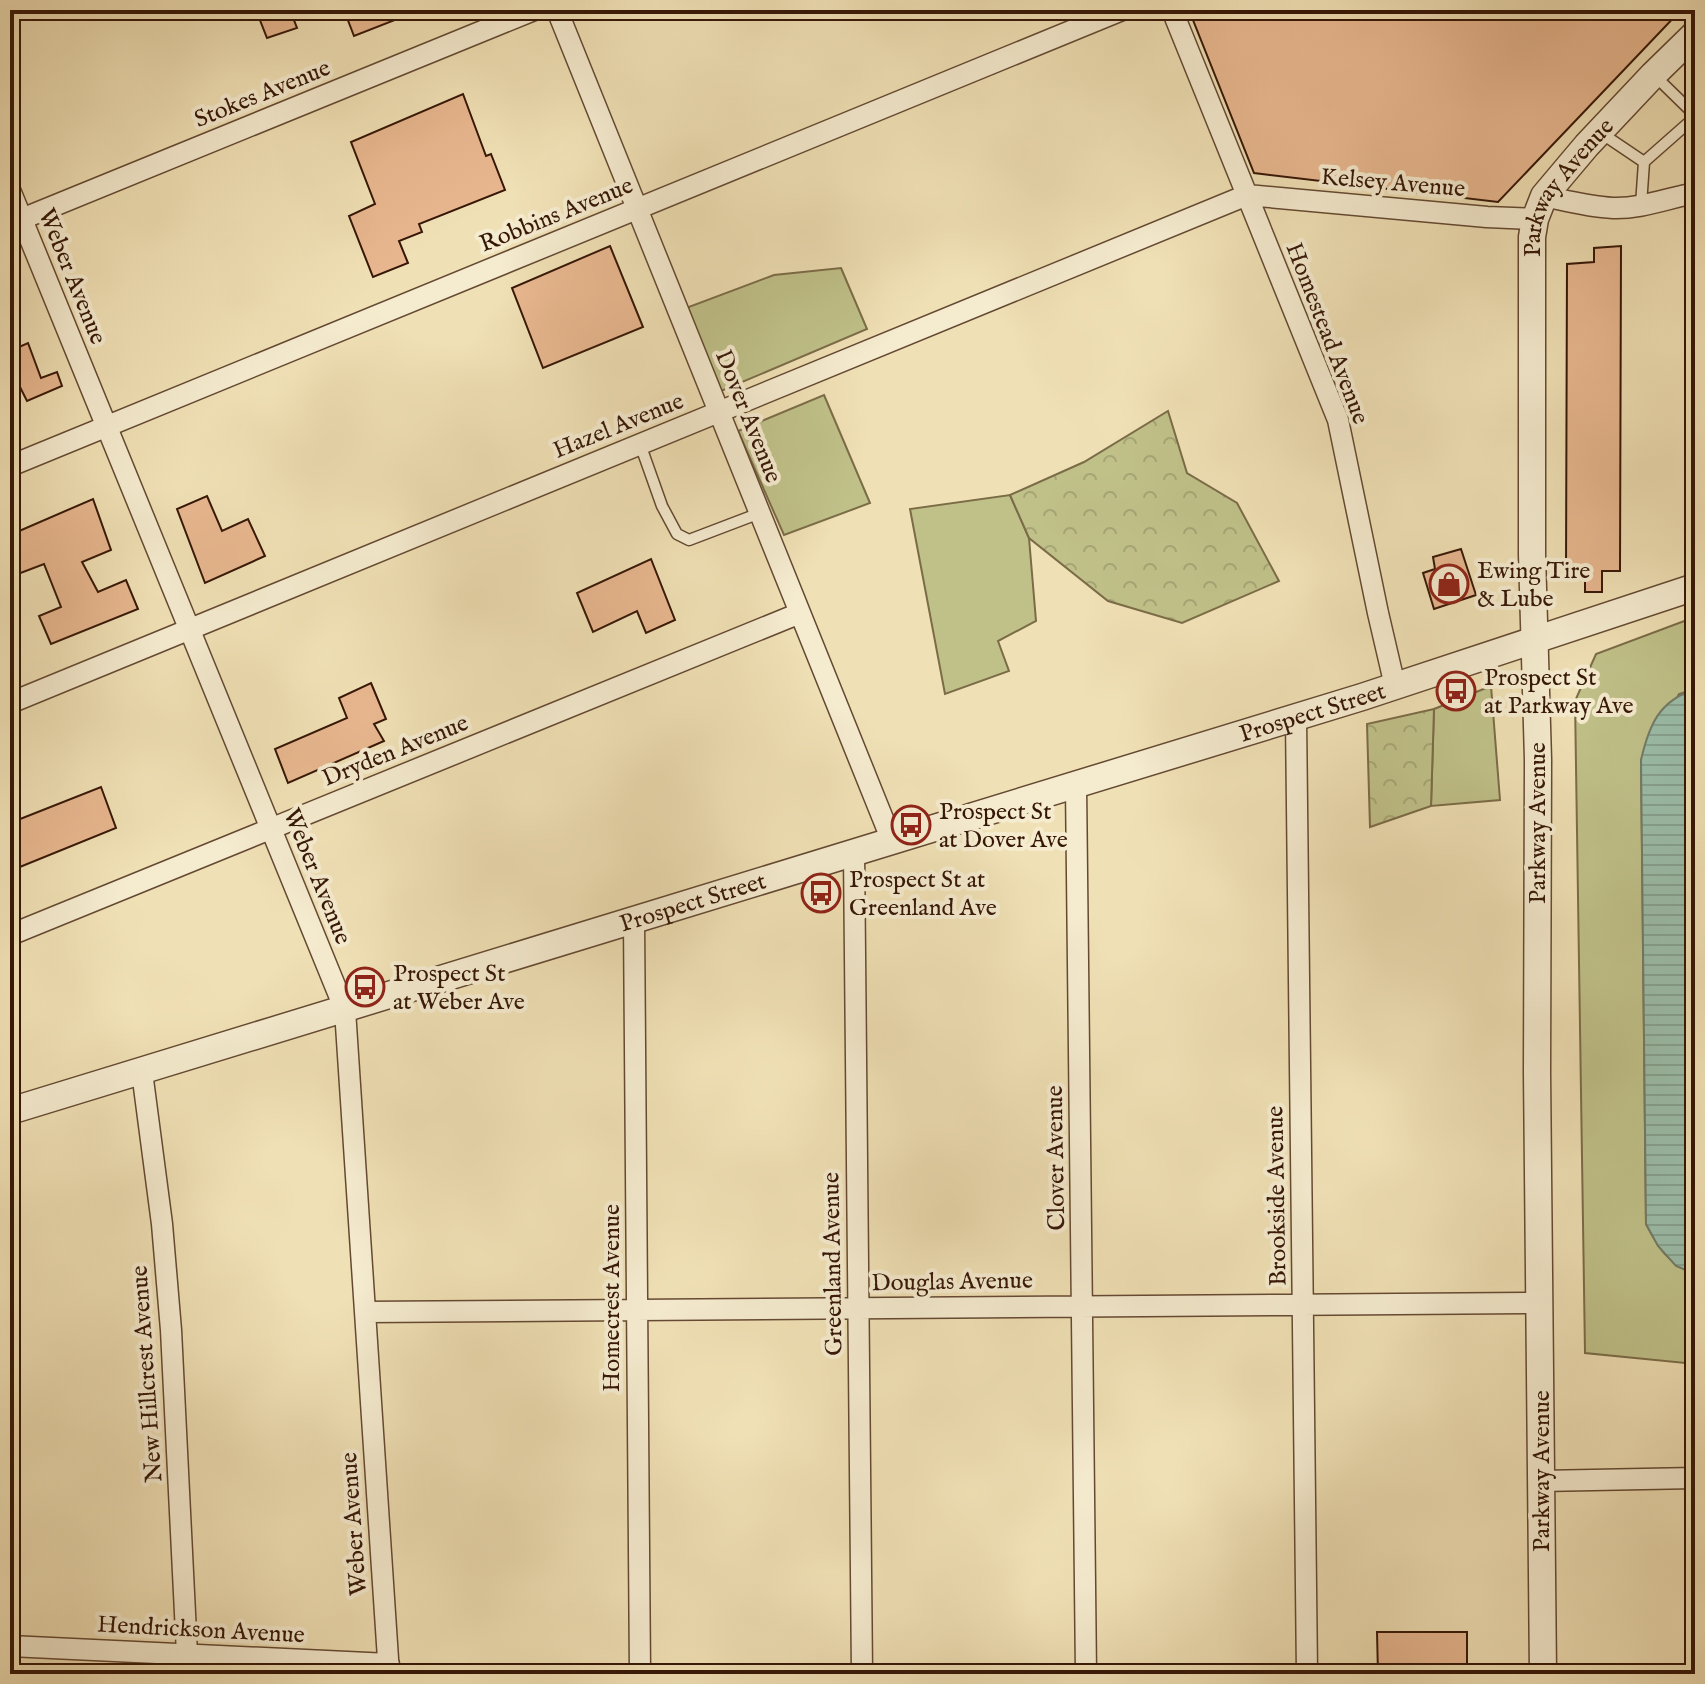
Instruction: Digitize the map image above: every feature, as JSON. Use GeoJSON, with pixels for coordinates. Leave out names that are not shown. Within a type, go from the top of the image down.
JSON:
{"type":"FeatureCollection","features":[{"type":"Feature","properties":{"kind":"street","name":"Stokes Avenue"},"geometry":{"type":"LineString","coordinates":[[16,222],[534,10]]}},
{"type":"Feature","properties":{"kind":"street","name":"Dover Avenue"},"geometry":{"type":"LineString","coordinates":[[557,10],[892,841]]}},
{"type":"Feature","properties":{"kind":"street","name":"Robbins Avenue"},"geometry":{"type":"LineString","coordinates":[[10,466],[1122,10]]}},
{"type":"Feature","properties":{"kind":"street","name":"Homestead Avenue"},"geometry":{"type":"LineString","coordinates":[[1172,10],[1338,420],[1395,686]]}},
{"type":"Feature","properties":{"kind":"street","name":"Parkway Avenue"},"geometry":{"type":"LineString","coordinates":[[1543,1674],[1532,237],[1540,207],[1599,132],[1695,34]]}},
{"type":"Feature","properties":{"kind":"street","name":"Weber Avenue"},"geometry":{"type":"LineString","coordinates":[[10,190],[16,222],[107,427],[345,1010],[389,1669]]}},
{"type":"Feature","properties":{"kind":"street","name":"Kelsey Avenue"},"geometry":{"type":"LineString","coordinates":[[1247,195],[1472,215],[1579,204],[1614,208],[1695,193]]}},
{"type":"Feature","properties":{"kind":"street","name":"Hazel Avenue"},"geometry":{"type":"LineString","coordinates":[[10,703],[1247,195]]}},
{"type":"Feature","properties":{"kind":"street","name":"Prospect Street"},"geometry":{"type":"LineString","coordinates":[[10,1111],[1296,718],[1695,587]]}},
{"type":"Feature","properties":{"kind":"street","name":"Dryden Avenue"},"geometry":{"type":"LineString","coordinates":[[10,935],[800,613]]}},
{"type":"Feature","properties":{"kind":"street","name":"Brookside Avenue"},"geometry":{"type":"LineString","coordinates":[[1296,718],[1307,1674]]}},
{"type":"Feature","properties":{"kind":"street","name":"Clover Avenue"},"geometry":{"type":"LineString","coordinates":[[1076,785],[1086,1674]]}},
{"type":"Feature","properties":{"kind":"street","name":"Greenland Avenue"},"geometry":{"type":"LineString","coordinates":[[854,853],[862,1674]]}},
{"type":"Feature","properties":{"kind":"street","name":"Homecrest Avenue"},"geometry":{"type":"LineString","coordinates":[[634,921],[640,1674]]}},
{"type":"Feature","properties":{"kind":"street","name":"New Hillcrest Avenue"},"geometry":{"type":"LineString","coordinates":[[142,1072],[162,1224],[170,1315],[188,1664]]}},
{"type":"Feature","properties":{"kind":"street","name":"Douglas Avenue"},"geometry":{"type":"LineString","coordinates":[[365,1312],[1540,1303]]}},
{"type":"Feature","properties":{"kind":"street"},"geometry":{"type":"LineString","coordinates":[[1541,1481],[1695,1478]]}},
{"type":"Feature","properties":{"kind":"street","name":"Hendrickson Avenue"},"geometry":{"type":"LineString","coordinates":[[10,1646],[188,1664],[389,1669]]}},
{"type":"Feature","properties":{"kind":"lane"},"geometry":{"type":"LineString","coordinates":[[1641,205],[1644,162],[1695,116],[1653,75]]}},
{"type":"Feature","properties":{"kind":"lane"},"geometry":{"type":"LineString","coordinates":[[1599,132],[1644,162]]}},
{"type":"Feature","properties":{"kind":"lane"},"geometry":{"type":"LineString","coordinates":[[640,444],[662,506],[677,534],[689,540],[760,513]]}},
{"type":"Feature","properties":{"kind":"green space"},"geometry":{"type":"Polygon","coordinates":[[[841,268],[867,329],[721,391],[686,308],[774,275],[841,268]]]}},
{"type":"Feature","properties":{"kind":"green space"},"geometry":{"type":"Polygon","coordinates":[[[824,395],[870,503],[784,535],[738,431],[824,395]]]}},
{"type":"Feature","properties":{"kind":"green space"},"geometry":{"type":"Polygon","coordinates":[[[1168,411],[1187,473],[1237,503],[1279,581],[1182,623],[1108,601],[1029,538],[1010,495],[1084,462],[1168,411]]]}},
{"type":"Feature","properties":{"kind":"green space"},"geometry":{"type":"Polygon","coordinates":[[[1010,495],[1029,538],[1036,621],[998,641],[1009,671],[945,694],[910,509],[1010,495]]]}},
{"type":"Feature","properties":{"kind":"green space"},"geometry":{"type":"Polygon","coordinates":[[[1695,617],[1695,689],[1679,694],[1641,760],[1646,1224],[1665,1254],[1695,1274],[1695,1364],[1585,1353],[1575,701],[1596,654],[1695,617]]]}},
{"type":"Feature","properties":{"kind":"green space"},"geometry":{"type":"Polygon","coordinates":[[[1491,686],[1500,800],[1431,806],[1434,709],[1491,686]]]}},
{"type":"Feature","properties":{"kind":"green space"},"geometry":{"type":"Polygon","coordinates":[[[1434,709],[1431,806],[1370,827],[1367,724],[1434,709]]]}},
{"type":"Feature","properties":{"kind":"shaded area"},"geometry":{"type":"Polygon","coordinates":[[[1695,689],[1695,1274],[1676,1266],[1658,1246],[1646,1224],[1641,760],[1652,725],[1664,708],[1672,700],[1695,689]]]}},
{"type":"Feature","properties":{"kind":"building"},"geometry":{"type":"Polygon","coordinates":[[[256,10],[290,10],[297,28],[267,38],[256,10]]]}},
{"type":"Feature","properties":{"kind":"building"},"geometry":{"type":"Polygon","coordinates":[[[344,10],[417,10],[418,11],[354,36],[344,10]]]}},
{"type":"Feature","properties":{"kind":"building"},"geometry":{"type":"Polygon","coordinates":[[[1189,10],[1681,10],[1498,202],[1254,173],[1189,10]]]}},
{"type":"Feature","properties":{"kind":"building"},"geometry":{"type":"Polygon","coordinates":[[[463,94],[486,156],[491,154],[505,190],[419,224],[422,232],[399,241],[408,263],[373,277],[349,216],[375,204],[351,142],[463,94]]]}},
{"type":"Feature","properties":{"kind":"building"},"geometry":{"type":"Polygon","coordinates":[[[610,246],[643,327],[543,368],[512,288],[610,246]]]}},
{"type":"Feature","properties":{"kind":"building"},"geometry":{"type":"Polygon","coordinates":[[[1621,246],[1620,571],[1602,571],[1602,592],[1585,592],[1585,571],[1566,572],[1567,264],[1594,262],[1594,248],[1621,246]]]}},
{"type":"Feature","properties":{"kind":"building"},"geometry":{"type":"Polygon","coordinates":[[[28,343],[41,378],[57,372],[62,386],[27,401],[19,385],[10,389],[10,351],[28,343]]]}},
{"type":"Feature","properties":{"kind":"building"},"geometry":{"type":"Polygon","coordinates":[[[207,496],[222,531],[248,519],[265,556],[205,583],[177,509],[207,496]]]}},
{"type":"Feature","properties":{"kind":"building"},"geometry":{"type":"Polygon","coordinates":[[[93,499],[111,550],[82,562],[98,592],[126,580],[138,609],[51,644],[39,616],[61,607],[44,564],[10,577],[10,535],[93,499]]]}},
{"type":"Feature","properties":{"kind":"building","name":"Ewing Tire & Lube"},"geometry":{"type":"Polygon","coordinates":[[[1461,549],[1476,595],[1434,609],[1423,573],[1435,569],[1433,557],[1461,549]]]}},
{"type":"Feature","properties":{"kind":"building"},"geometry":{"type":"Polygon","coordinates":[[[651,559],[675,620],[646,633],[637,611],[593,632],[577,593],[651,559]]]}},
{"type":"Feature","properties":{"kind":"building"},"geometry":{"type":"Polygon","coordinates":[[[371,683],[386,719],[374,724],[384,741],[288,783],[275,749],[347,718],[339,698],[371,683]]]}},
{"type":"Feature","properties":{"kind":"building"},"geometry":{"type":"Polygon","coordinates":[[[101,787],[116,828],[10,871],[10,823],[101,787]]]}},
{"type":"Feature","properties":{"kind":"building"},"geometry":{"type":"Polygon","coordinates":[[[1377,1632],[1467,1632],[1467,1674],[1378,1674],[1377,1632]]]}},
{"type":"Feature","properties":{"kind":"place","name":"Ewing Tire & Lube"},"geometry":{"type":"Point","coordinates":[1449,584]}},
{"type":"Feature","properties":{"kind":"place","name":"Prospect St at Parkway Ave"},"geometry":{"type":"Point","coordinates":[1456,691]}},
{"type":"Feature","properties":{"kind":"place","name":"Prospect St at Dover Ave"},"geometry":{"type":"Point","coordinates":[911,825]}},
{"type":"Feature","properties":{"kind":"place","name":"Prospect St at Greenland Ave"},"geometry":{"type":"Point","coordinates":[821,893]}},
{"type":"Feature","properties":{"kind":"place","name":"Prospect St at Weber Ave"},"geometry":{"type":"Point","coordinates":[365,987]}}]}
